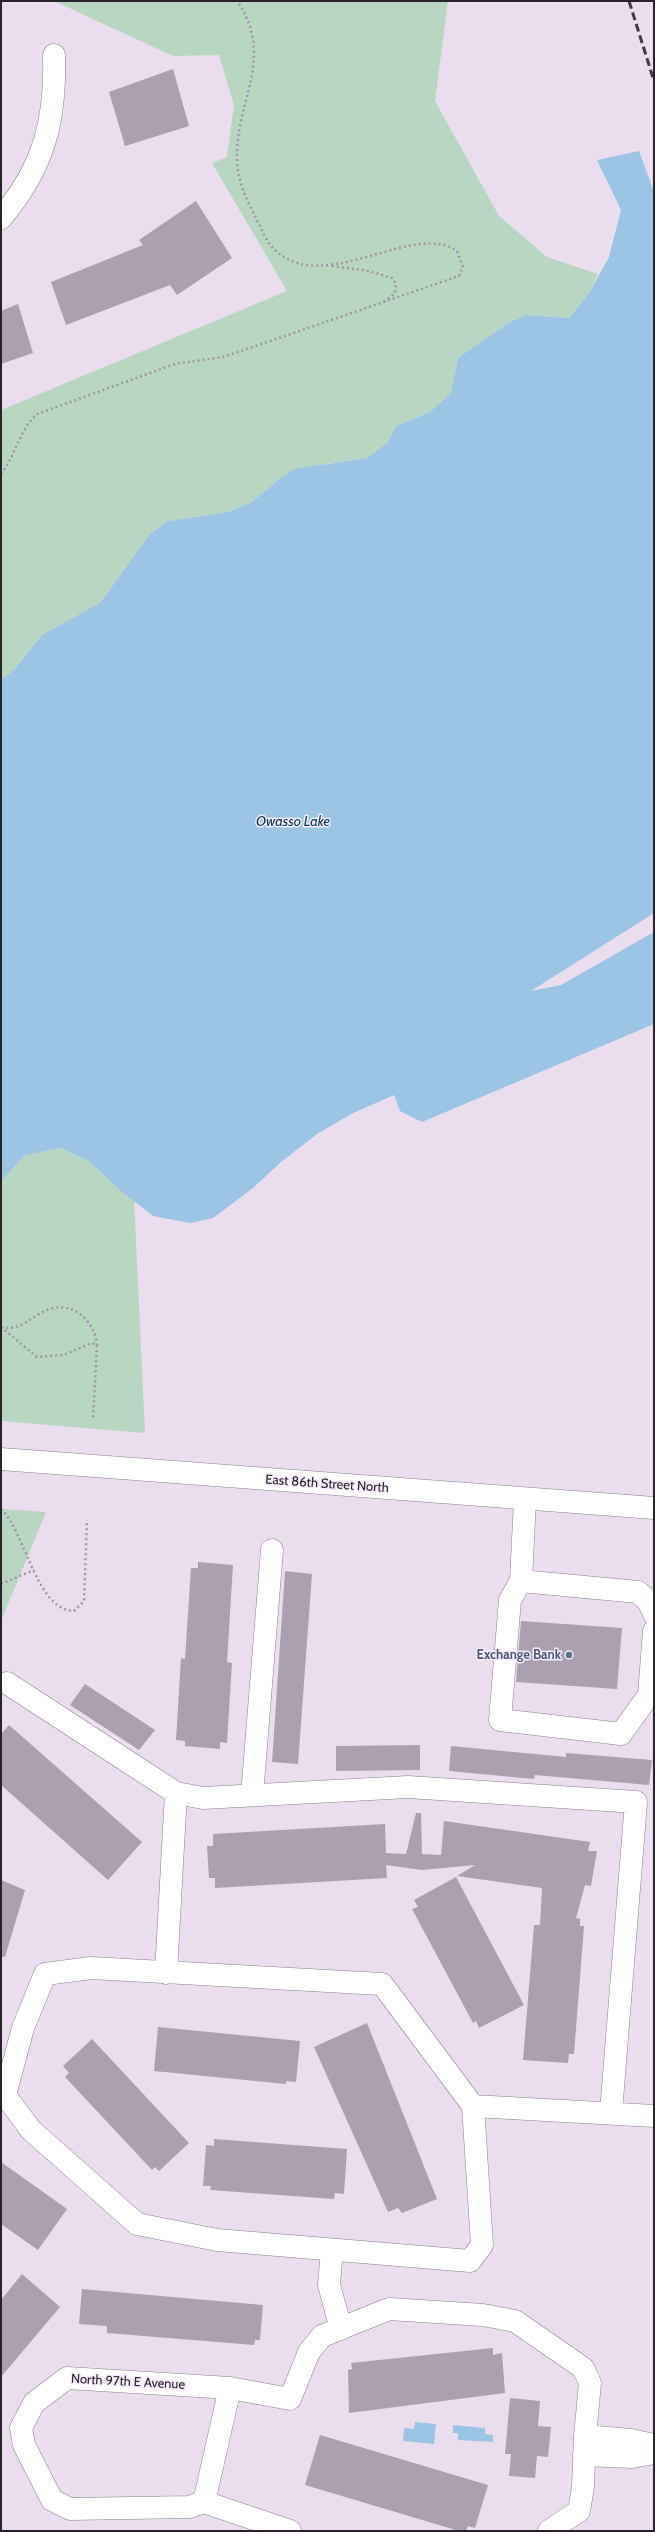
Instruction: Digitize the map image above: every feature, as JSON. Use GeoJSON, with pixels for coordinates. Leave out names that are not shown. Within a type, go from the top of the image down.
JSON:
{"type":"FeatureCollection","features":[{"type":"Feature","properties":{"kind":"street"},"geometry":{"type":"LineString","coordinates":[[1,218],[35,168],[48,137],[55,90],[54,56]]}},
{"type":"Feature","properties":{"kind":"street","name":"East 86th Street North"},"geometry":{"type":"LineString","coordinates":[[1,1460],[654,1508]]}},
{"type":"Feature","properties":{"kind":"street"},"geometry":{"type":"LineString","coordinates":[[525,1499],[521,1581],[510,1600],[500,1720],[621,1734],[651,1695],[654,1631]]}},
{"type":"Feature","properties":{"kind":"street"},"geometry":{"type":"LineString","coordinates":[[252,1795],[272,1550]]}},
{"type":"Feature","properties":{"kind":"street"},"geometry":{"type":"LineString","coordinates":[[521,1581],[638,1592],[648,1601],[654,1614]]}},
{"type":"Feature","properties":{"kind":"street"},"geometry":{"type":"LineString","coordinates":[[7,1683],[176,1793],[203,1798],[408,1787],[636,1802],[611,2112]]}},
{"type":"Feature","properties":{"kind":"street"},"geometry":{"type":"LineString","coordinates":[[166,1973],[176,1793]]}},
{"type":"Feature","properties":{"kind":"street"},"geometry":{"type":"LineString","coordinates":[[91,1968],[382,1984],[473,2106],[482,2245],[470,2261],[217,2240],[138,2224],[31,2130],[5,2095],[23,2028],[45,1974],[91,1968]]}},
{"type":"Feature","properties":{"kind":"street"},"geometry":{"type":"LineString","coordinates":[[473,2106],[611,2112],[654,2116]]}},
{"type":"Feature","properties":{"kind":"street"},"geometry":{"type":"LineString","coordinates":[[332,2250],[330,2285],[341,2328]]}},
{"type":"Feature","properties":{"kind":"street","name":"North 97th E Avenue"},"geometry":{"type":"LineString","coordinates":[[204,2502],[189,2507],[70,2509],[52,2500],[24,2446],[21,2428],[34,2403],[67,2378],[230,2388],[290,2399],[309,2352],[322,2336],[389,2309],[483,2315],[515,2321],[583,2368],[590,2382],[584,2446],[584,2487],[579,2511],[549,2531]]}},
{"type":"Feature","properties":{"kind":"street"},"geometry":{"type":"LineString","coordinates":[[230,2388],[204,2502],[290,2531]]}},
{"type":"Feature","properties":{"kind":"street"},"geometry":{"type":"LineString","coordinates":[[584,2446],[631,2440],[654,2445]]}},
{"type":"Feature","properties":{"kind":"street"},"geometry":{"type":"LineString","coordinates":[[584,2446],[632,2457],[654,2453]]}},
{"type":"Feature","properties":{"kind":"path"},"geometry":{"type":"LineString","coordinates":[[236,1],[247,21],[254,61],[237,159],[243,189],[265,237],[273,249],[280,255],[302,263],[369,271],[392,278],[396,284],[395,293],[381,305]]}},
{"type":"Feature","properties":{"kind":"path"},"geometry":{"type":"LineString","coordinates":[[1,474],[8,465],[26,424],[37,414],[175,364],[223,357],[325,321],[381,305],[459,276],[463,267],[457,251],[437,242],[407,246],[330,266]]}},
{"type":"Feature","properties":{"kind":"path"},"geometry":{"type":"LineString","coordinates":[[1,1327],[12,1329],[21,1326],[50,1309],[73,1310],[92,1325],[96,1334],[97,1345],[93,1420]]}},
{"type":"Feature","properties":{"kind":"path"},"geometry":{"type":"LineString","coordinates":[[1,1327],[37,1357],[63,1355],[88,1344],[97,1345]]}},
{"type":"Feature","properties":{"kind":"path"},"geometry":{"type":"LineString","coordinates":[[1,1509],[6,1514],[24,1546],[34,1570],[55,1605],[65,1611],[74,1611],[84,1601],[87,1520]]}},
{"type":"Feature","properties":{"kind":"path"},"geometry":{"type":"LineString","coordinates":[[1,1584],[34,1570]]}},
{"type":"Feature","properties":{"kind":"green space"},"geometry":{"type":"Polygon","coordinates":[[[54,1],[448,1],[435,101],[499,216],[547,257],[598,274],[589,293],[569,318],[527,315],[508,323],[458,358],[451,393],[430,412],[396,426],[387,443],[367,458],[325,464],[278,480],[252,502],[228,512],[168,521],[149,535],[101,602],[42,635],[14,670],[1,679],[1,410],[287,291],[212,163],[227,157],[234,105],[219,55],[173,56],[54,1]]]}},
{"type":"Feature","properties":{"kind":"green space"},"geometry":{"type":"Polygon","coordinates":[[[61,1148],[89,1161],[121,1191],[134,1199],[145,1433],[1,1421],[1,1181],[25,1155],[61,1148]]]}},
{"type":"Feature","properties":{"kind":"green space"},"geometry":{"type":"Polygon","coordinates":[[[1,1509],[46,1512],[1,1621],[1,1509]]]}},
{"type":"Feature","properties":{"kind":"water","name":"Owasso Lake"},"geometry":{"type":"Polygon","coordinates":[[[639,151],[654,192],[654,913],[531,991],[561,985],[654,932],[654,1024],[422,1122],[400,1111],[394,1095],[351,1114],[317,1134],[281,1162],[253,1188],[213,1218],[190,1223],[153,1216],[121,1191],[89,1161],[61,1148],[25,1155],[1,1181],[1,679],[14,670],[42,635],[101,602],[149,535],[168,521],[228,512],[252,502],[278,480],[295,469],[367,458],[387,443],[396,426],[430,412],[451,393],[458,358],[508,323],[527,315],[569,318],[589,293],[609,257],[621,210],[597,160],[639,151]]]}},
{"type":"Feature","properties":{"kind":"water"},"geometry":{"type":"Polygon","coordinates":[[[415,2422],[436,2424],[434,2444],[403,2441],[404,2428],[414,2429],[415,2422]]]}},
{"type":"Feature","properties":{"kind":"water"},"geometry":{"type":"Polygon","coordinates":[[[453,2425],[485,2428],[485,2434],[493,2435],[493,2442],[458,2440],[458,2433],[453,2433],[453,2425]]]}},
{"type":"Feature","properties":{"kind":"building"},"geometry":{"type":"Polygon","coordinates":[[[173,69],[189,126],[125,146],[109,92],[173,69]]]}},
{"type":"Feature","properties":{"kind":"building"},"geometry":{"type":"Polygon","coordinates":[[[196,201],[232,258],[177,295],[170,285],[66,325],[51,282],[143,245],[139,240],[196,201]]]}},
{"type":"Feature","properties":{"kind":"building"},"geometry":{"type":"Polygon","coordinates":[[[18,304],[33,353],[1,364],[1,311],[18,304]]]}},
{"type":"Feature","properties":{"kind":"building"},"geometry":{"type":"Polygon","coordinates":[[[198,1562],[233,1565],[227,1662],[232,1663],[227,1743],[220,1742],[220,1749],[185,1746],[185,1741],[176,1740],[181,1658],[185,1659],[191,1568],[198,1568],[198,1562]]]}},
{"type":"Feature","properties":{"kind":"building"},"geometry":{"type":"Polygon","coordinates":[[[285,1571],[312,1574],[298,1764],[272,1762],[285,1571]]]}},
{"type":"Feature","properties":{"kind":"building","name":"Exchange Bank"},"geometry":{"type":"Polygon","coordinates":[[[521,1621],[622,1628],[617,1689],[516,1682],[521,1621]]]}},
{"type":"Feature","properties":{"kind":"building"},"geometry":{"type":"Polygon","coordinates":[[[85,1684],[155,1730],[139,1750],[70,1705],[85,1684]]]}},
{"type":"Feature","properties":{"kind":"building"},"geometry":{"type":"Polygon","coordinates":[[[9,1725],[142,1842],[108,1880],[1,1785],[1,1734],[9,1725]]]}},
{"type":"Feature","properties":{"kind":"building"},"geometry":{"type":"Polygon","coordinates":[[[420,1745],[420,1770],[336,1771],[336,1746],[420,1745]]]}},
{"type":"Feature","properties":{"kind":"building"},"geometry":{"type":"Polygon","coordinates":[[[451,1746],[566,1757],[566,1753],[652,1760],[649,1785],[535,1775],[534,1779],[449,1771],[451,1746]]]}},
{"type":"Feature","properties":{"kind":"building"},"geometry":{"type":"Polygon","coordinates":[[[416,1813],[421,1813],[422,1854],[441,1855],[444,1821],[590,1842],[588,1851],[597,1851],[591,1886],[585,1885],[576,1918],[580,1919],[580,1926],[584,1926],[574,2054],[569,2054],[568,2063],[523,2060],[534,1925],[540,1925],[542,1888],[457,1876],[475,1865],[422,1870],[386,1865],[387,1878],[215,1888],[215,1878],[209,1878],[207,1846],[213,1846],[213,1834],[385,1824],[386,1853],[406,1854],[416,1813]]]}},
{"type":"Feature","properties":{"kind":"building"},"geometry":{"type":"Polygon","coordinates":[[[456,1877],[524,2005],[479,2028],[476,2021],[473,2023],[412,1909],[418,1907],[414,1900],[456,1877]]]}},
{"type":"Feature","properties":{"kind":"building"},"geometry":{"type":"Polygon","coordinates":[[[1,1880],[25,1890],[5,1957],[1,1957],[1,1880]]]}},
{"type":"Feature","properties":{"kind":"building"},"geometry":{"type":"Polygon","coordinates":[[[367,2023],[437,2199],[402,2213],[398,2208],[388,2212],[314,2047],[367,2023]]]}},
{"type":"Feature","properties":{"kind":"building"},"geometry":{"type":"Polygon","coordinates":[[[158,2027],[300,2041],[296,2082],[286,2081],[286,2084],[154,2071],[158,2027]]]}},
{"type":"Feature","properties":{"kind":"building"},"geometry":{"type":"Polygon","coordinates":[[[92,2039],[189,2143],[159,2171],[155,2167],[152,2170],[65,2077],[69,2073],[63,2066],[92,2039]]]}},
{"type":"Feature","properties":{"kind":"building"},"geometry":{"type":"Polygon","coordinates":[[[214,2139],[347,2149],[344,2194],[335,2193],[334,2199],[210,2190],[211,2186],[203,2186],[206,2145],[214,2146],[214,2139]]]}},
{"type":"Feature","properties":{"kind":"building"},"geometry":{"type":"Polygon","coordinates":[[[1,2162],[67,2209],[38,2250],[1,2224],[1,2162]]]}},
{"type":"Feature","properties":{"kind":"building"},"geometry":{"type":"Polygon","coordinates":[[[22,2274],[60,2307],[1,2377],[1,2300],[22,2274]]]}},
{"type":"Feature","properties":{"kind":"building"},"geometry":{"type":"Polygon","coordinates":[[[82,2289],[263,2305],[260,2340],[255,2340],[254,2345],[107,2333],[107,2326],[79,2324],[82,2289]]]}},
{"type":"Feature","properties":{"kind":"building"},"geometry":{"type":"Polygon","coordinates":[[[493,2348],[493,2355],[502,2353],[505,2393],[349,2413],[348,2370],[352,2369],[351,2363],[493,2348]]]}},
{"type":"Feature","properties":{"kind":"building"},"geometry":{"type":"Polygon","coordinates":[[[510,2398],[540,2401],[538,2426],[551,2427],[548,2457],[537,2456],[535,2478],[509,2476],[511,2454],[505,2454],[510,2398]]]}},
{"type":"Feature","properties":{"kind":"building"},"geometry":{"type":"Polygon","coordinates":[[[320,2435],[488,2485],[475,2528],[468,2526],[466,2531],[459,2531],[305,2485],[320,2435]]]}},
{"type":"Feature","properties":{"kind":"railway"},"geometry":{"type":"LineString","coordinates":[[629,1],[654,81]]}},
{"type":"Feature","properties":{"kind":"place","name":"Exchange Bank"},"geometry":{"type":"Point","coordinates":[569,1655]}}]}
